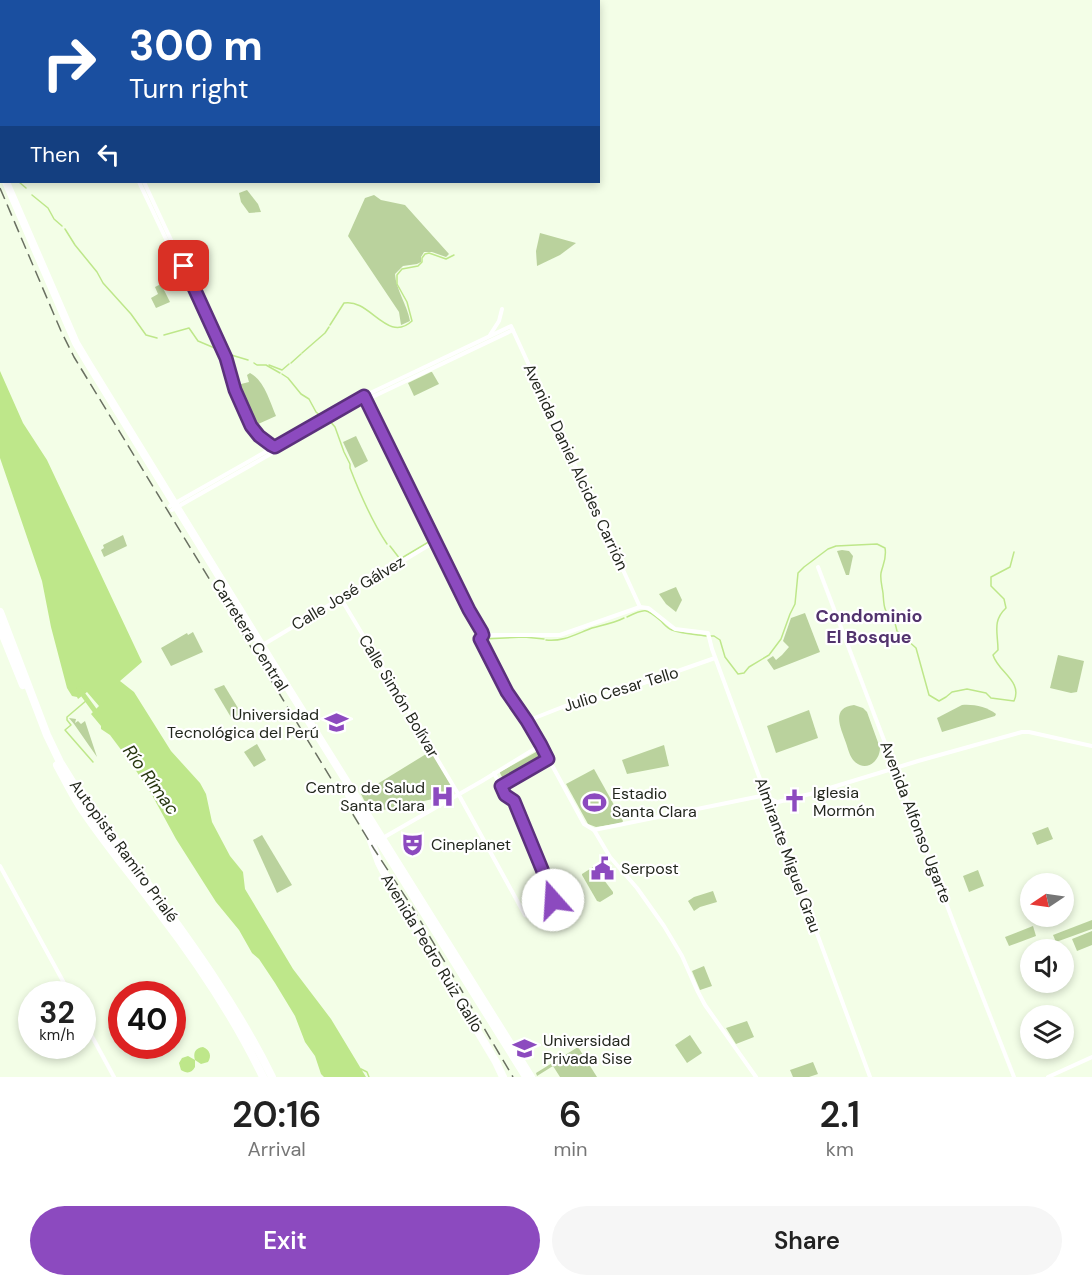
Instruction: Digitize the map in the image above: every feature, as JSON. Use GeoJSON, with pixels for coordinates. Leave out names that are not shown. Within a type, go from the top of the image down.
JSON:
{"type":"FeatureCollection","features":[{"type":"Feature","properties":{"kind":"highway","name":"Carretera Central"},"geometry":{"type":"LineString","coordinates":[[1,183],[72,344],[380,841],[531,1077]]}},
{"type":"Feature","properties":{"kind":"highway","name":"Carretera Central"},"geometry":{"type":"LineString","coordinates":[[6,183],[76,343],[173,507],[261,645],[349,795]]}},
{"type":"Feature","properties":{"kind":"highway","name":"Autopista Ramiro Prialé"},"geometry":{"type":"LineString","coordinates":[[0,612],[45,731],[60,762],[226,994],[272,1077]]}},
{"type":"Feature","properties":{"kind":"highway","name":"Autopista Ramiro Prialé"},"geometry":{"type":"LineString","coordinates":[[0,628],[42,735],[79,805],[206,977],[227,1009],[263,1077]]}},
{"type":"Feature","properties":{"kind":"highway","name":"Avenida Pedro Ruiz Gallo"},"geometry":{"type":"LineString","coordinates":[[349,795],[366,827],[380,841],[383,872],[503,1077]]}},
{"type":"Feature","properties":{"kind":"main road","name":"Carretera Central"},"geometry":{"type":"LineString","coordinates":[[380,841],[525,1077]]}},
{"type":"Feature","properties":{"kind":"street"},"geometry":{"type":"LineString","coordinates":[[139,183],[224,362],[229,385],[246,424],[268,451]]}},
{"type":"Feature","properties":{"kind":"street"},"geometry":{"type":"LineString","coordinates":[[144,183],[226,358],[235,390],[251,426],[259,436],[275,447]]}},
{"type":"Feature","properties":{"kind":"street"},"geometry":{"type":"LineString","coordinates":[[488,338],[499,321],[502,309]]}},
{"type":"Feature","properties":{"kind":"street"},"geometry":{"type":"LineString","coordinates":[[173,507],[275,447],[365,398],[512,328]]}},
{"type":"Feature","properties":{"kind":"street"},"geometry":{"type":"LineString","coordinates":[[436,364],[512,328]]}},
{"type":"Feature","properties":{"kind":"street","name":"Avenida Daniel Alcides Carrión"},"geometry":{"type":"LineString","coordinates":[[512,328],[640,607]]}},
{"type":"Feature","properties":{"kind":"street"},"geometry":{"type":"LineString","coordinates":[[173,507],[365,398]]}},
{"type":"Feature","properties":{"kind":"street"},"geometry":{"type":"LineString","coordinates":[[365,398],[507,692],[527,721],[584,824],[594,830],[610,856],[637,888],[664,926],[682,956],[705,1005],[756,1077]]}},
{"type":"Feature","properties":{"kind":"street","name":"Calle José Gálvez"},"geometry":{"type":"LineString","coordinates":[[261,645],[436,541]]}},
{"type":"Feature","properties":{"kind":"street","name":"Avenida Alfonso Ugarte"},"geometry":{"type":"LineString","coordinates":[[818,567],[1014,1077]]}},
{"type":"Feature","properties":{"kind":"street","name":"Calle Simón Bolívar"},"geometry":{"type":"LineString","coordinates":[[340,597],[458,794],[525,915],[528,916],[554,899],[514,801],[505,795],[501,786]]}},
{"type":"Feature","properties":{"kind":"street"},"geometry":{"type":"LineString","coordinates":[[482,637],[560,635],[640,607]]}},
{"type":"Feature","properties":{"kind":"street","name":"Almirante Miguel Grau"},"geometry":{"type":"LineString","coordinates":[[640,607],[648,608],[675,629],[708,633],[715,658],[870,1077]]}},
{"type":"Feature","properties":{"kind":"street","name":"Julio Cesar Tello"},"geometry":{"type":"LineString","coordinates":[[527,721],[557,709],[569,706],[572,708],[715,658]]}},
{"type":"Feature","properties":{"kind":"street"},"geometry":{"type":"LineString","coordinates":[[770,804],[1022,732],[1092,746]]}},
{"type":"Feature","properties":{"kind":"street"},"geometry":{"type":"LineString","coordinates":[[380,841],[541,745]]}},
{"type":"Feature","properties":{"kind":"street"},"geometry":{"type":"LineString","coordinates":[[494,773],[501,786],[548,759]]}},
{"type":"Feature","properties":{"kind":"street"},"geometry":{"type":"LineString","coordinates":[[594,830],[761,796],[778,803]]}},
{"type":"Feature","properties":{"kind":"street"},"geometry":{"type":"LineString","coordinates":[[0,866],[63,981]]}},
{"type":"Feature","properties":{"kind":"street"},"geometry":{"type":"LineString","coordinates":[[96,1044],[114,1077]]}},
{"type":"Feature","properties":{"kind":"street"},"geometry":{"type":"LineString","coordinates":[[1048,1077],[1092,1057]]}},
{"type":"Feature","properties":{"kind":"shaded area"},"geometry":{"type":"Polygon","coordinates":[[[247,190],[261,212],[249,213],[241,202],[239,193],[247,190]]]}},
{"type":"Feature","properties":{"kind":"shaded area"},"geometry":{"type":"Polygon","coordinates":[[[374,195],[381,200],[405,205],[449,254],[446,257],[424,252],[421,262],[403,266],[395,274],[410,321],[401,325],[399,312],[348,236],[365,198],[374,195]]]}},
{"type":"Feature","properties":{"kind":"shaded area"},"geometry":{"type":"Polygon","coordinates":[[[540,233],[576,243],[560,255],[537,266],[536,251],[540,233]]]}},
{"type":"Feature","properties":{"kind":"shaded area"},"geometry":{"type":"Polygon","coordinates":[[[161,284],[170,302],[156,308],[151,298],[158,294],[155,287],[161,284]]]}},
{"type":"Feature","properties":{"kind":"shaded area"},"geometry":{"type":"Polygon","coordinates":[[[432,372],[439,384],[414,396],[408,383],[432,372]]]}},
{"type":"Feature","properties":{"kind":"shaded area"},"geometry":{"type":"Polygon","coordinates":[[[250,373],[263,386],[276,416],[256,425],[237,385],[249,382],[247,375],[250,373]]]}},
{"type":"Feature","properties":{"kind":"shaded area"},"geometry":{"type":"Polygon","coordinates":[[[356,436],[368,461],[355,468],[343,442],[356,436]]]}},
{"type":"Feature","properties":{"kind":"shaded area"},"geometry":{"type":"Polygon","coordinates":[[[123,535],[127,546],[104,557],[101,550],[104,548],[103,545],[123,535]]]}},
{"type":"Feature","properties":{"kind":"shaded area"},"geometry":{"type":"Polygon","coordinates":[[[837,551],[849,551],[853,556],[849,575],[846,575],[837,551]]]}},
{"type":"Feature","properties":{"kind":"shaded area"},"geometry":{"type":"Polygon","coordinates":[[[676,587],[682,600],[676,612],[659,594],[676,587]]]}},
{"type":"Feature","properties":{"kind":"shaded area"},"geometry":{"type":"Polygon","coordinates":[[[805,613],[820,652],[774,670],[767,660],[773,656],[776,660],[789,647],[783,641],[791,618],[805,613]]]}},
{"type":"Feature","properties":{"kind":"shaded area"},"geometry":{"type":"Polygon","coordinates":[[[193,632],[203,652],[171,666],[161,648],[193,632]]]}},
{"type":"Feature","properties":{"kind":"shaded area"},"geometry":{"type":"Polygon","coordinates":[[[1058,655],[1084,661],[1077,692],[1071,693],[1050,688],[1058,655]]]}},
{"type":"Feature","properties":{"kind":"shaded area"},"geometry":{"type":"Polygon","coordinates":[[[224,685],[241,713],[232,719],[214,689],[224,685]]]}},
{"type":"Feature","properties":{"kind":"shaded area"},"geometry":{"type":"Polygon","coordinates":[[[854,705],[867,712],[880,748],[878,757],[868,766],[863,766],[853,759],[840,725],[842,710],[854,705]]]}},
{"type":"Feature","properties":{"kind":"shaded area"},"geometry":{"type":"Polygon","coordinates":[[[962,705],[980,706],[996,714],[942,732],[937,718],[962,705]]]}},
{"type":"Feature","properties":{"kind":"shaded area"},"geometry":{"type":"Polygon","coordinates":[[[809,710],[818,738],[776,753],[767,726],[809,710]]]}},
{"type":"Feature","properties":{"kind":"shaded area"},"geometry":{"type":"Polygon","coordinates":[[[69,718],[76,719],[75,723],[78,721],[81,724],[85,721],[97,757],[74,724],[69,718]]]}},
{"type":"Feature","properties":{"kind":"shaded area"},"geometry":{"type":"Polygon","coordinates":[[[257,744],[266,760],[254,767],[244,752],[257,744]]]}},
{"type":"Feature","properties":{"kind":"shaded area"},"geometry":{"type":"Polygon","coordinates":[[[664,745],[669,766],[627,774],[622,760],[664,745]]]}},
{"type":"Feature","properties":{"kind":"shaded area"},"geometry":{"type":"Polygon","coordinates":[[[431,751],[453,788],[433,799],[383,810],[366,809],[362,804],[365,802],[361,794],[431,751]]]}},
{"type":"Feature","properties":{"kind":"shaded area"},"geometry":{"type":"Polygon","coordinates":[[[536,752],[542,761],[504,781],[500,772],[536,752]]]}},
{"type":"Feature","properties":{"kind":"shaded area","name":"Estadio Santa Clara"},"geometry":{"type":"Polygon","coordinates":[[[594,769],[623,821],[622,823],[596,827],[588,824],[566,784],[594,769]]]}},
{"type":"Feature","properties":{"kind":"shaded area"},"geometry":{"type":"Polygon","coordinates":[[[1048,827],[1053,839],[1037,845],[1032,833],[1048,827]]]}},
{"type":"Feature","properties":{"kind":"shaded area"},"geometry":{"type":"Polygon","coordinates":[[[262,835],[292,885],[277,893],[253,840],[262,835]]]}},
{"type":"Feature","properties":{"kind":"shaded area"},"geometry":{"type":"Polygon","coordinates":[[[593,867],[613,892],[600,902],[597,901],[582,875],[593,867]]]}},
{"type":"Feature","properties":{"kind":"shaded area"},"geometry":{"type":"Polygon","coordinates":[[[978,870],[984,886],[969,892],[963,876],[978,870]]]}},
{"type":"Feature","properties":{"kind":"shaded area"},"geometry":{"type":"Polygon","coordinates":[[[713,891],[717,902],[694,911],[688,901],[713,891]]]}},
{"type":"Feature","properties":{"kind":"shaded area"},"geometry":{"type":"Polygon","coordinates":[[[1092,920],[1092,929],[1064,939],[1055,939],[1053,935],[1092,920]]]}},
{"type":"Feature","properties":{"kind":"shaded area"},"geometry":{"type":"Polygon","coordinates":[[[1030,927],[1033,927],[1036,936],[1020,939],[1020,942],[1009,946],[1005,937],[1030,927]]]}},
{"type":"Feature","properties":{"kind":"shaded area"},"geometry":{"type":"Polygon","coordinates":[[[1092,931],[1092,945],[1077,951],[1074,939],[1072,939],[1092,931]]]}},
{"type":"Feature","properties":{"kind":"shaded area"},"geometry":{"type":"Polygon","coordinates":[[[704,966],[712,986],[700,990],[692,971],[704,966]]]}},
{"type":"Feature","properties":{"kind":"shaded area"},"geometry":{"type":"Polygon","coordinates":[[[747,1021],[754,1037],[736,1044],[726,1028],[747,1021]]]}},
{"type":"Feature","properties":{"kind":"shaded area"},"geometry":{"type":"Polygon","coordinates":[[[690,1035],[702,1053],[687,1063],[675,1045],[690,1035]]]}},
{"type":"Feature","properties":{"kind":"shaded area"},"geometry":{"type":"Polygon","coordinates":[[[578,1047],[597,1077],[560,1077],[553,1066],[537,1076],[536,1073],[578,1047]]]}},
{"type":"Feature","properties":{"kind":"shaded area"},"geometry":{"type":"Polygon","coordinates":[[[813,1062],[818,1074],[809,1077],[793,1077],[790,1070],[813,1062]]]}},
{"type":"Feature","properties":{"kind":"water"},"geometry":{"type":"Polygon","coordinates":[[[0,371],[23,423],[47,460],[142,662],[120,681],[134,692],[171,751],[200,783],[206,794],[212,822],[230,856],[243,872],[245,889],[293,969],[331,1019],[366,1077],[324,1077],[321,1074],[315,1056],[305,1042],[295,1016],[275,983],[259,959],[252,953],[239,930],[216,902],[131,763],[91,714],[99,706],[87,692],[78,699],[72,696],[67,688],[42,581],[0,458],[0,371]]]}},
{"type":"Feature","properties":{"kind":"water"},"geometry":{"type":"Polygon","coordinates":[[[203,1047],[209,1051],[208,1062],[201,1064],[195,1060],[198,1048],[203,1047]]]}},
{"type":"Feature","properties":{"kind":"water"},"geometry":{"type":"Polygon","coordinates":[[[188,1056],[195,1060],[195,1067],[191,1072],[181,1070],[179,1063],[188,1056]]]}},
{"type":"Feature","properties":{"kind":"waterway"},"geometry":{"type":"LineString","coordinates":[[20,183],[26,188]]}},
{"type":"Feature","properties":{"kind":"waterway"},"geometry":{"type":"LineString","coordinates":[[32,195],[48,208],[54,219],[62,226]]}},
{"type":"Feature","properties":{"kind":"waterway"},"geometry":{"type":"LineString","coordinates":[[65,229],[103,283],[131,314],[146,335],[157,338]]}},
{"type":"Feature","properties":{"kind":"waterway"},"geometry":{"type":"LineString","coordinates":[[330,325],[344,303],[353,303],[386,324],[403,327],[412,321],[407,302],[397,284],[397,275],[402,269],[418,266],[425,254],[429,253],[446,259],[454,255]]}},
{"type":"Feature","properties":{"kind":"waterway"},"geometry":{"type":"LineString","coordinates":[[302,353],[329,327]]}},
{"type":"Feature","properties":{"kind":"waterway"},"geometry":{"type":"LineString","coordinates":[[164,335],[189,328],[198,341],[217,349]]}},
{"type":"Feature","properties":{"kind":"waterway"},"geometry":{"type":"LineString","coordinates":[[228,354],[248,360]]}},
{"type":"Feature","properties":{"kind":"waterway"},"geometry":{"type":"LineString","coordinates":[[291,363],[301,354]]}},
{"type":"Feature","properties":{"kind":"waterway"},"geometry":{"type":"LineString","coordinates":[[254,363],[266,365],[280,373]]}},
{"type":"Feature","properties":{"kind":"waterway"},"geometry":{"type":"LineString","coordinates":[[269,365],[282,370],[289,364]]}},
{"type":"Feature","properties":{"kind":"waterway"},"geometry":{"type":"LineString","coordinates":[[282,374],[309,399],[316,412],[335,427],[362,497],[387,544]]}},
{"type":"Feature","properties":{"kind":"waterway"},"geometry":{"type":"LineString","coordinates":[[390,546],[400,559],[433,541]]}},
{"type":"Feature","properties":{"kind":"waterway"},"geometry":{"type":"LineString","coordinates":[[434,544],[450,579]]}},
{"type":"Feature","properties":{"kind":"waterway"},"geometry":{"type":"LineString","coordinates":[[710,636],[720,640],[725,657],[738,674],[744,673],[749,667],[769,655],[781,639],[795,604],[798,573],[804,567],[828,549],[836,546],[877,544],[885,548],[881,576],[885,608],[894,619],[897,631],[916,648],[929,695],[939,701],[952,692],[967,689],[986,693],[991,698],[1014,701],[1016,694],[1013,682],[993,655],[998,650],[997,623],[1006,608],[1004,599],[991,586],[991,577],[1010,567],[1014,552]]}},
{"type":"Feature","properties":{"kind":"waterway"},"geometry":{"type":"LineString","coordinates":[[451,582],[465,611]]}},
{"type":"Feature","properties":{"kind":"waterway"},"geometry":{"type":"LineString","coordinates":[[627,617],[645,611],[672,630],[706,636]]}},
{"type":"Feature","properties":{"kind":"waterway"},"geometry":{"type":"LineString","coordinates":[[466,612],[481,636]]}},
{"type":"Feature","properties":{"kind":"waterway"},"geometry":{"type":"LineString","coordinates":[[546,640],[564,639],[624,618]]}},
{"type":"Feature","properties":{"kind":"waterway"},"geometry":{"type":"LineString","coordinates":[[484,639],[524,637],[544,639]]}},
{"type":"Feature","properties":{"kind":"waterway","name":"Río Rímac"},"geometry":{"type":"LineString","coordinates":[[79,689],[98,715]]}},
{"type":"Feature","properties":{"kind":"waterway"},"geometry":{"type":"LineString","coordinates":[[87,700],[67,717],[71,725],[65,730],[93,762]]}},
{"type":"Feature","properties":{"kind":"waterway"},"geometry":{"type":"LineString","coordinates":[[361,1069],[367,1072],[369,1077]]}},
{"type":"Feature","properties":{"kind":"railway"},"geometry":{"type":"LineString","coordinates":[[0,188],[74,357],[374,849],[414,910],[513,1077]]}},
{"type":"Feature","properties":{"kind":"place","name":"Universidad Tecnológica del Perú"},"geometry":{"type":"Point","coordinates":[337,723]}},
{"type":"Feature","properties":{"kind":"place","name":"Centro de Salud Santa Clara"},"geometry":{"type":"Point","coordinates":[443,796]}},
{"type":"Feature","properties":{"kind":"place","name":"Iglesia Mormón"},"geometry":{"type":"Point","coordinates":[795,801]}},
{"type":"Feature","properties":{"kind":"place","name":"Estadio Santa Clara"},"geometry":{"type":"Point","coordinates":[594,802]}},
{"type":"Feature","properties":{"kind":"place","name":"Cineplanet"},"geometry":{"type":"Point","coordinates":[413,844]}},
{"type":"Feature","properties":{"kind":"place","name":"Serpost"},"geometry":{"type":"Point","coordinates":[603,868]}},
{"type":"Feature","properties":{"kind":"place","name":"Universidad Privada Sise"},"geometry":{"type":"Point","coordinates":[525,1049]}},
{"type":"Feature","properties":{"kind":"district","name":"Condominio El Bosque"},"geometry":{"type":"Point","coordinates":[869,626]}},
{"type":"Feature","properties":{"kind":"route"},"geometry":{"type":"LineString","coordinates":[[184,266],[226,358],[233,385],[251,426],[267,443],[275,447],[364,396],[482,632],[480,639],[494,668],[548,759],[501,786],[505,795],[514,801],[525,825],[553,900]]}}]}
